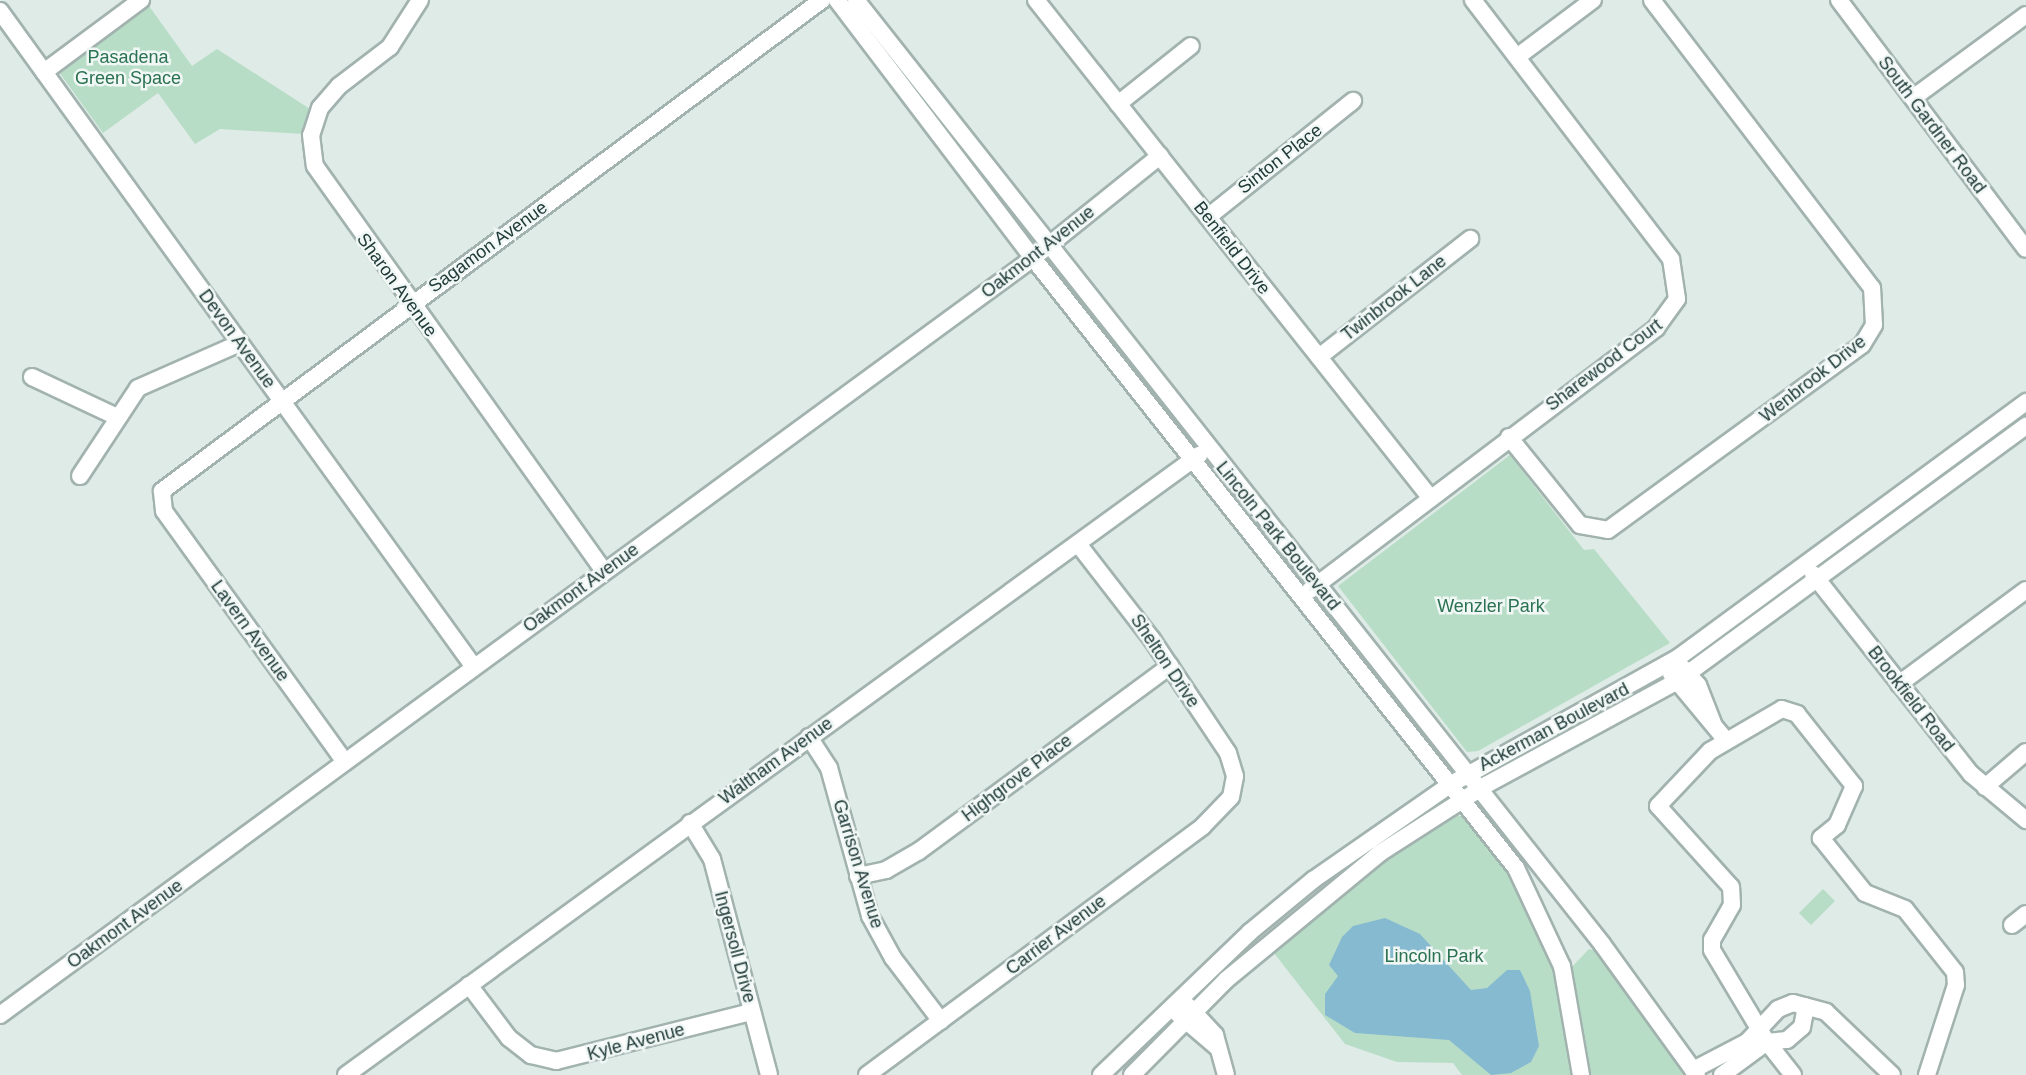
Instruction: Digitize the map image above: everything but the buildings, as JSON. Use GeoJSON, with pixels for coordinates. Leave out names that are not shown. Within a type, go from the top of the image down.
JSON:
{"type":"FeatureCollection","features":[{"type":"Feature","properties":{"kind":"street"},"geometry":{"type":"LineString","coordinates":[[44,72],[141,0]]}},
{"type":"Feature","properties":{"kind":"street","name":"Sharon Avenue"},"geometry":{"type":"LineString","coordinates":[[420,0],[390,47],[329,96],[311,135],[321,179],[604,571]]}},
{"type":"Feature","properties":{"kind":"street","name":"Sagamon Avenue"},"geometry":{"type":"LineString","coordinates":[[160,498],[166,484],[822,0]]}},
{"type":"Feature","properties":{"kind":"street","name":"Lincoln Park Boulevard"},"geometry":{"type":"LineString","coordinates":[[838,0],[1033,258],[1516,868],[1550,933],[1567,985],[1581,1075]]}},
{"type":"Feature","properties":{"kind":"street","name":"Lincoln Park Boulevard"},"geometry":{"type":"LineString","coordinates":[[856,0],[1048,247],[1632,983],[1695,1073]]}},
{"type":"Feature","properties":{"kind":"street","name":"Benfield Drive"},"geometry":{"type":"LineString","coordinates":[[1036,0],[1429,496]]}},
{"type":"Feature","properties":{"kind":"street","name":"Sharewood Court"},"geometry":{"type":"LineString","coordinates":[[1300,598],[1429,496],[1656,328],[1669,315],[1679,289],[1671,259],[1473,0]]}},
{"type":"Feature","properties":{"kind":"street"},"geometry":{"type":"LineString","coordinates":[[1517,57],[1593,0]]}},
{"type":"Feature","properties":{"kind":"street","name":"Wenbrook Drive"},"geometry":{"type":"LineString","coordinates":[[1509,437],[1580,525],[1608,530],[1862,345],[1874,325],[1871,288],[1652,0]]}},
{"type":"Feature","properties":{"kind":"street","name":"South Gardner Road"},"geometry":{"type":"LineString","coordinates":[[1839,0],[1913,98],[2020,230],[2026,249]]}},
{"type":"Feature","properties":{"kind":"street","name":"Devon Avenue"},"geometry":{"type":"LineString","coordinates":[[0,11],[474,667]]}},
{"type":"Feature","properties":{"kind":"street"},"geometry":{"type":"LineString","coordinates":[[1913,98],[2026,15]]}},
{"type":"Feature","properties":{"kind":"street"},"geometry":{"type":"LineString","coordinates":[[1118,104],[1191,46]]}},
{"type":"Feature","properties":{"kind":"street","name":"Sinton Place"},"geometry":{"type":"LineString","coordinates":[[1208,217],[1353,101]]}},
{"type":"Feature","properties":{"kind":"street","name":"Oakmont Avenue"},"geometry":{"type":"LineString","coordinates":[[0,1016],[1048,247],[1160,156]]}},
{"type":"Feature","properties":{"kind":"street","name":"Twinbrook Lane"},"geometry":{"type":"LineString","coordinates":[[1319,357],[1469,239]]}},
{"type":"Feature","properties":{"kind":"street"},"geometry":{"type":"LineString","coordinates":[[80,476],[131,393],[152,379],[240,343]]}},
{"type":"Feature","properties":{"kind":"street"},"geometry":{"type":"LineString","coordinates":[[32,377],[117,417]]}},
{"type":"Feature","properties":{"kind":"street","name":"Ackerman Boulevard"},"geometry":{"type":"LineString","coordinates":[[1101,1075],[1176,1003],[1313,880],[1451,784],[1671,662],[1807,566],[2026,402]]}},
{"type":"Feature","properties":{"kind":"street","name":"Ackerman Boulevard"},"geometry":{"type":"LineString","coordinates":[[1132,1075],[1189,1017],[1333,889],[1463,799],[1682,678],[2026,426]]}},
{"type":"Feature","properties":{"kind":"street","name":"Waltham Avenue"},"geometry":{"type":"LineString","coordinates":[[346,1075],[1208,448]]}},
{"type":"Feature","properties":{"kind":"street","name":"Lavern Avenue"},"geometry":{"type":"LineString","coordinates":[[160,498],[164,511],[345,762]]}},
{"type":"Feature","properties":{"kind":"street","name":"Shelton Drive"},"geometry":{"type":"LineString","coordinates":[[1078,544],[1170,666],[1228,753],[1234,786]]}},
{"type":"Feature","properties":{"kind":"street","name":"Brookfield Road"},"geometry":{"type":"LineString","coordinates":[[1807,566],[1899,684],[1985,787],[2026,820]]}},
{"type":"Feature","properties":{"kind":"street"},"geometry":{"type":"LineString","coordinates":[[1899,684],[2026,590]]}},
{"type":"Feature","properties":{"kind":"street"},"geometry":{"type":"LineString","coordinates":[[1671,662],[1725,739]]}},
{"type":"Feature","properties":{"kind":"street","name":"Highgrove Place"},"geometry":{"type":"LineString","coordinates":[[858,876],[886,870],[919,851],[1170,666]]}},
{"type":"Feature","properties":{"kind":"street"},"geometry":{"type":"LineString","coordinates":[[1793,1075],[1764,1036],[1712,950],[1712,940],[1732,905],[1731,887],[1658,806],[1725,739],[1789,709],[1854,786],[1837,825],[1821,838],[1865,893],[1905,909],[1955,972],[1956,985],[1927,1075]]}},
{"type":"Feature","properties":{"kind":"street","name":"Garrison Avenue"},"geometry":{"type":"LineString","coordinates":[[809,737],[829,768],[858,876],[879,936],[941,1021]]}},
{"type":"Feature","properties":{"kind":"street"},"geometry":{"type":"LineString","coordinates":[[1985,787],[2026,752]]}},
{"type":"Feature","properties":{"kind":"street","name":"Carrier Avenue"},"geometry":{"type":"LineString","coordinates":[[867,1075],[1219,814],[1234,786]]}},
{"type":"Feature","properties":{"kind":"street","name":"Ingersoll Drive"},"geometry":{"type":"LineString","coordinates":[[690,823],[712,859],[769,1075]]}},
{"type":"Feature","properties":{"kind":"street"},"geometry":{"type":"LineString","coordinates":[[2012,925],[2026,914]]}},
{"type":"Feature","properties":{"kind":"street","name":"Kyle Avenue"},"geometry":{"type":"LineString","coordinates":[[469,985],[515,1044],[531,1055],[556,1061],[751,1012]]}},
{"type":"Feature","properties":{"kind":"street"},"geometry":{"type":"LineString","coordinates":[[1176,1003],[1218,1048],[1226,1075]]}},
{"type":"Feature","properties":{"kind":"street"},"geometry":{"type":"LineString","coordinates":[[1722,1075],[1764,1036],[1778,1009],[1793,1003],[1826,1013],[1892,1075]]}},
{"type":"Feature","properties":{"kind":"street"},"geometry":{"type":"LineString","coordinates":[[1695,1073],[1764,1036],[1787,1040],[1802,1027],[1806,1006]]}},
{"type":"Feature","properties":{"kind":"green space","name":"Pasadena Green Space"},"geometry":{"type":"Polygon","coordinates":[[[149,6],[192,66],[217,49],[310,109],[304,134],[220,129],[195,144],[158,93],[103,133],[59,72],[149,6]]]}},
{"type":"Feature","properties":{"kind":"green space","name":"Wenzler Park"},"geometry":{"type":"Polygon","coordinates":[[[1510,455],[1584,550],[1594,549],[1670,643],[1478,751],[1467,752],[1338,586],[1510,455]]]}},
{"type":"Feature","properties":{"kind":"green space","name":"Lincoln Park"},"geometry":{"type":"Polygon","coordinates":[[[1452,815],[1468,817],[1511,871],[1554,962],[1576,1075],[1462,1075],[1453,1063],[1397,1062],[1345,1044],[1270,948],[1399,848],[1452,815]]]}},
{"type":"Feature","properties":{"kind":"green space"},"geometry":{"type":"Polygon","coordinates":[[[1823,889],[1835,901],[1811,925],[1799,913],[1823,889]]]}},
{"type":"Feature","properties":{"kind":"green space"},"geometry":{"type":"Polygon","coordinates":[[[1589,949],[1598,951],[1691,1075],[1587,1075],[1570,969],[1589,949]]]}},
{"type":"Feature","properties":{"kind":"water"},"geometry":{"type":"Polygon","coordinates":[[[1385,918],[1420,934],[1471,990],[1487,988],[1507,970],[1520,970],[1530,991],[1539,1046],[1531,1062],[1511,1073],[1491,1075],[1449,1040],[1355,1033],[1325,1015],[1325,994],[1338,976],[1329,965],[1342,937],[1353,926],[1385,918]]]}}]}
